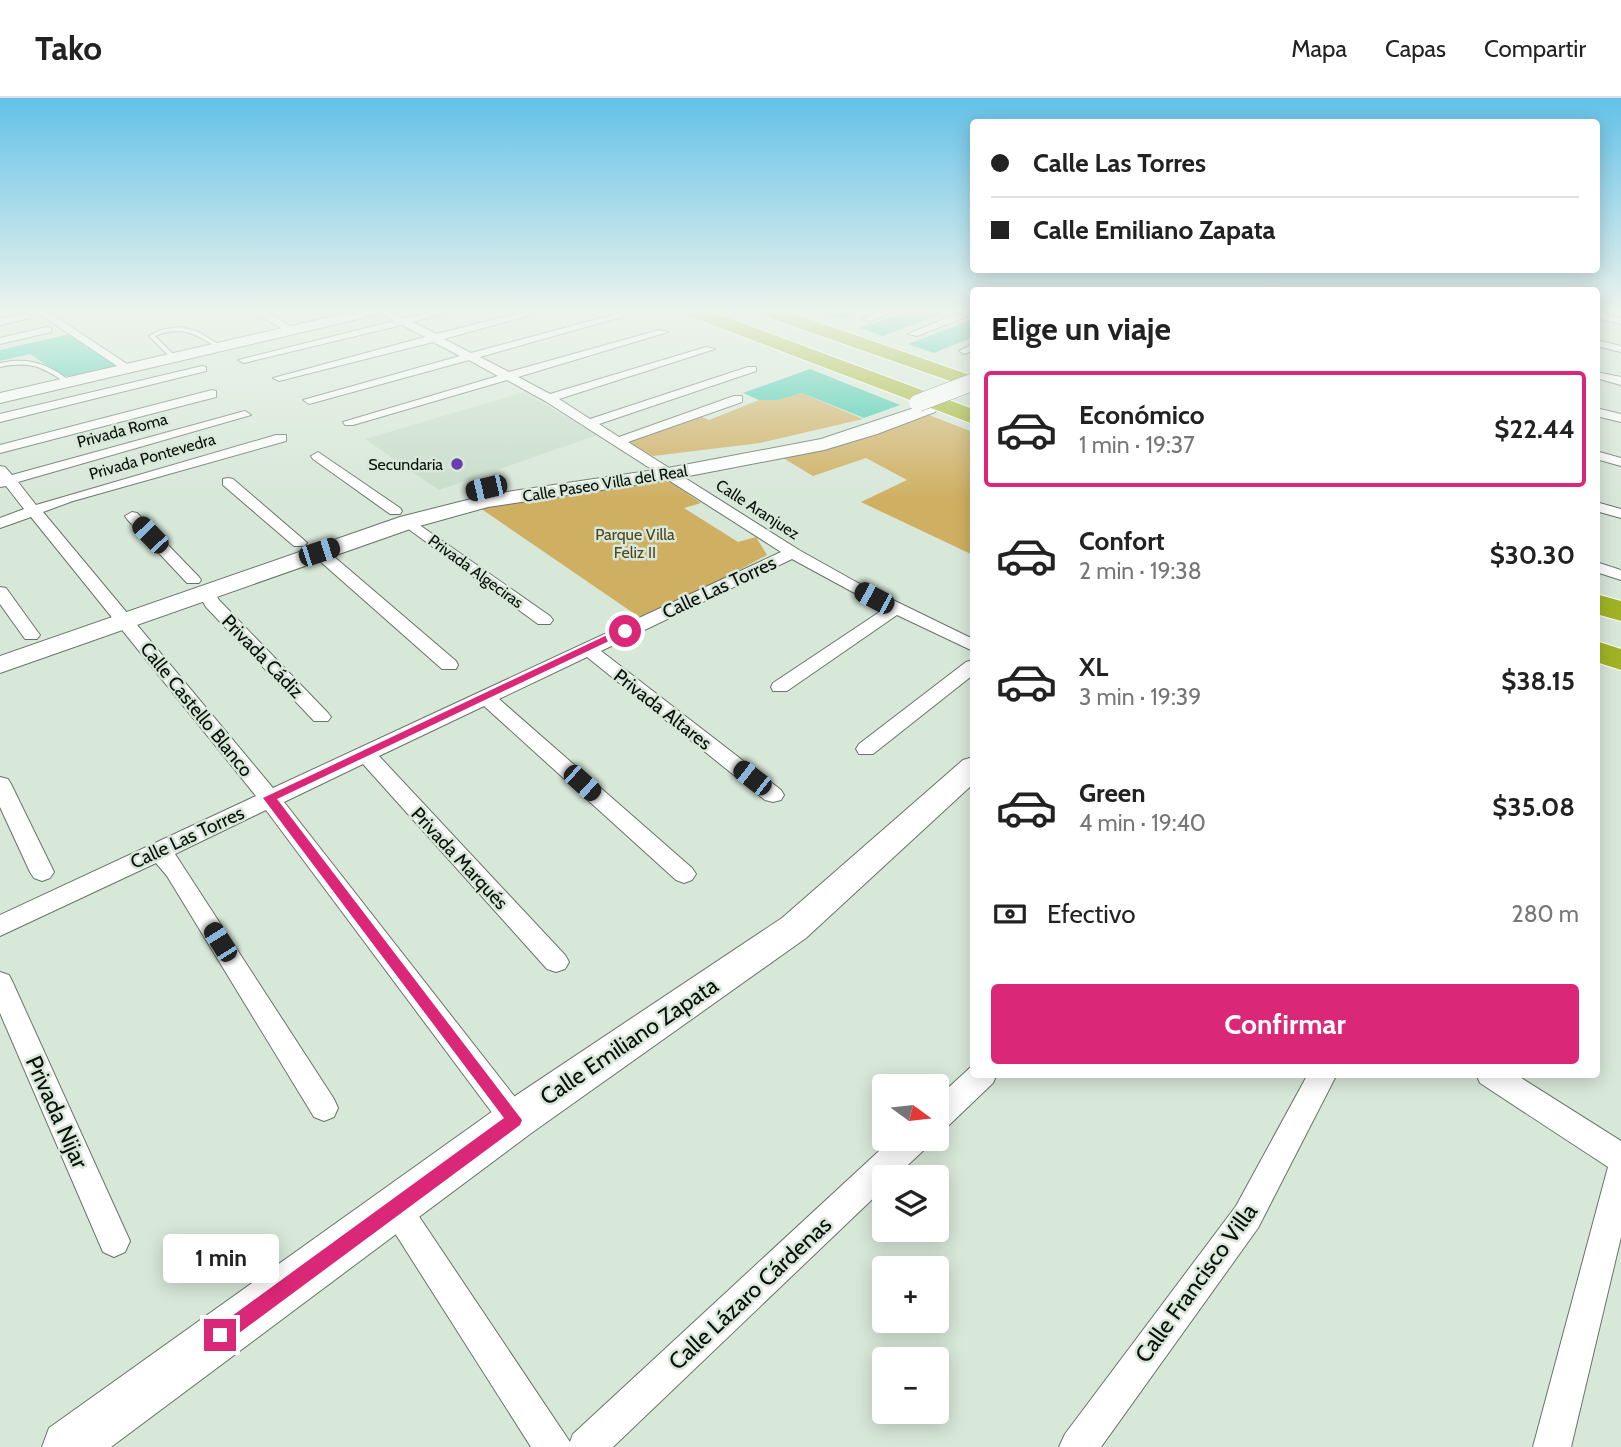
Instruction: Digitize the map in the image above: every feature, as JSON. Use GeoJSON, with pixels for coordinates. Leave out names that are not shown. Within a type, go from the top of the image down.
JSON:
{"type":"FeatureCollection","features":[{"type":"Feature","properties":{"kind":"highway"},"geometry":{"type":"LineString","coordinates":[[861,374],[970,415]]}},
{"type":"Feature","properties":{"kind":"highway"},"geometry":{"type":"LineString","coordinates":[[947,374],[970,382]]}},
{"type":"Feature","properties":{"kind":"highway"},"geometry":{"type":"LineString","coordinates":[[1600,604],[1621,612]]}},
{"type":"Feature","properties":{"kind":"highway"},"geometry":{"type":"LineString","coordinates":[[1600,652],[1621,660]]}},
{"type":"Feature","properties":{"kind":"street"},"geometry":{"type":"LineString","coordinates":[[0,398],[102,374]]}},
{"type":"Feature","properties":{"kind":"street"},"geometry":{"type":"LineString","coordinates":[[0,418],[182,374]]}},
{"type":"Feature","properties":{"kind":"street"},"geometry":{"type":"LineString","coordinates":[[279,378],[295,374]]}},
{"type":"Feature","properties":{"kind":"street"},"geometry":{"type":"LineString","coordinates":[[309,400],[405,374]]}},
{"type":"Feature","properties":{"kind":"street","name":"Calle Aranjuez"},"geometry":{"type":"LineString","coordinates":[[506,374],[549,398],[793,553],[895,609],[970,645]]}},
{"type":"Feature","properties":{"kind":"street"},"geometry":{"type":"LineString","coordinates":[[349,422],[517,374]]}},
{"type":"Feature","properties":{"kind":"street"},"geometry":{"type":"LineString","coordinates":[[549,398],[628,374]]}},
{"type":"Feature","properties":{"kind":"street"},"geometry":{"type":"LineString","coordinates":[[589,423],[737,374]]}},
{"type":"Feature","properties":{"kind":"street"},"geometry":{"type":"LineString","coordinates":[[1600,376],[1621,381]]}},
{"type":"Feature","properties":{"kind":"street","name":"Calle Paseo Villa del Real"},"geometry":{"type":"LineString","coordinates":[[0,665],[119,614],[401,516],[661,469],[824,444],[871,430],[970,384]]}},
{"type":"Feature","properties":{"kind":"street","name":"Calle Paseo Villa del Real"},"geometry":{"type":"LineString","coordinates":[[923,406],[970,392]]}},
{"type":"Feature","properties":{"kind":"street"},"geometry":{"type":"LineString","coordinates":[[0,449],[212,394]]}},
{"type":"Feature","properties":{"kind":"street"},"geometry":{"type":"LineString","coordinates":[[617,442],[738,399]]}},
{"type":"Feature","properties":{"kind":"street"},"geometry":{"type":"LineString","coordinates":[[1600,413],[1621,418]]}},
{"type":"Feature","properties":{"kind":"street","name":"Privada Roma"},"geometry":{"type":"LineString","coordinates":[[3,478],[245,415]]}},
{"type":"Feature","properties":{"kind":"street","name":"Privada Pontevedra"},"geometry":{"type":"LineString","coordinates":[[0,523],[68,498],[281,438]]}},
{"type":"Feature","properties":{"kind":"street","name":"Privada Algeciras"},"geometry":{"type":"LineString","coordinates":[[318,456],[544,620]]}},
{"type":"Feature","properties":{"kind":"street"},"geometry":{"type":"LineString","coordinates":[[1600,456],[1621,462]]}},
{"type":"Feature","properties":{"kind":"street","name":"Calle Castello Blanco"},"geometry":{"type":"LineString","coordinates":[[3,478],[119,614],[269,798],[514,1120]]}},
{"type":"Feature","properties":{"kind":"street"},"geometry":{"type":"LineString","coordinates":[[228,482],[449,665]]}},
{"type":"Feature","properties":{"kind":"street"},"geometry":{"type":"LineString","coordinates":[[1600,507],[1621,514]]}},
{"type":"Feature","properties":{"kind":"street","name":"Privada Cádiz"},"geometry":{"type":"LineString","coordinates":[[132,516],[321,717]]}},
{"type":"Feature","properties":{"kind":"street","name":"Calle Las Torres"},"geometry":{"type":"LineString","coordinates":[[0,926],[793,553]]}},
{"type":"Feature","properties":{"kind":"street"},"geometry":{"type":"LineString","coordinates":[[1600,568],[1621,575]]}},
{"type":"Feature","properties":{"kind":"street"},"geometry":{"type":"LineString","coordinates":[[0,592],[31,635]]}},
{"type":"Feature","properties":{"kind":"street"},"geometry":{"type":"LineString","coordinates":[[780,687],[895,609]]}},
{"type":"Feature","properties":{"kind":"street","name":"Calle Paseo Villa del Real"},"geometry":{"type":"LineString","coordinates":[[0,646],[31,635],[119,614]]}},
{"type":"Feature","properties":{"kind":"street","name":"Privada Altares"},"geometry":{"type":"LineString","coordinates":[[586,649],[773,795]]}},
{"type":"Feature","properties":{"kind":"street"},"geometry":{"type":"LineString","coordinates":[[866,749],[970,668]]}},
{"type":"Feature","properties":{"kind":"street"},"geometry":{"type":"LineString","coordinates":[[485,697],[684,874]]}},
{"type":"Feature","properties":{"kind":"street","name":"Privada Marqués"},"geometry":{"type":"LineString","coordinates":[[365,754],[556,962]]}},
{"type":"Feature","properties":{"kind":"street","name":"Calle Emiliano Zapata"},"geometry":{"type":"LineString","coordinates":[[68,1447],[514,1120],[794,928],[970,770]]}},
{"type":"Feature","properties":{"kind":"street"},"geometry":{"type":"LineString","coordinates":[[0,784],[42,872]]}},
{"type":"Feature","properties":{"kind":"street"},"geometry":{"type":"LineString","coordinates":[[159,851],[175,870],[324,1108]]}},
{"type":"Feature","properties":{"kind":"street","name":"Privada Nijar"},"geometry":{"type":"LineString","coordinates":[[0,983],[114,1241]]}},
{"type":"Feature","properties":{"kind":"street"},"geometry":{"type":"LineString","coordinates":[[949,1106],[979,1078]]}},
{"type":"Feature","properties":{"kind":"street","name":"Calle Francisco Villa"},"geometry":{"type":"LineString","coordinates":[[1078,1447],[1247,1217],[1321,1078]]}},
{"type":"Feature","properties":{"kind":"street"},"geometry":{"type":"LineString","coordinates":[[1496,1078],[1621,1158]]}},
{"type":"Feature","properties":{"kind":"street","name":"Calle Lázaro Cárdenas"},"geometry":{"type":"LineString","coordinates":[[586,1447],[900,1152]]}},
{"type":"Feature","properties":{"kind":"street"},"geometry":{"type":"LineString","coordinates":[[1552,1447],[1621,1173]]}},
{"type":"Feature","properties":{"kind":"street"},"geometry":{"type":"LineString","coordinates":[[395,1208],[553,1447]]}},
{"type":"Feature","properties":{"kind":"lane"},"geometry":{"type":"LineString","coordinates":[[57,374],[68,382]]}},
{"type":"Feature","properties":{"kind":"shaded area","name":"Secundaria"},"geometry":{"type":"Polygon","coordinates":[[[524,392],[597,435],[439,490],[365,439],[524,392]]]}},
{"type":"Feature","properties":{"kind":"green space"},"geometry":{"type":"Polygon","coordinates":[[[802,393],[863,419],[760,443],[653,456],[622,439],[698,415],[709,420],[759,400],[778,400],[802,393]]]}},
{"type":"Feature","properties":{"kind":"green space"},"geometry":{"type":"Polygon","coordinates":[[[921,412],[970,431],[970,554],[861,502],[907,480],[866,458],[813,476],[778,455],[921,412]]]}},
{"type":"Feature","properties":{"kind":"green space","name":"Parque Villa Feliz II"},"geometry":{"type":"Polygon","coordinates":[[[666,479],[701,503],[684,508],[738,542],[756,537],[767,555],[645,621],[480,508],[666,479]]]}},
{"type":"Feature","properties":{"kind":"building"},"geometry":{"type":"Polygon","coordinates":[[[59,374],[81,374],[71,376],[59,374]]]}},
{"type":"Feature","properties":{"kind":"building"},"geometry":{"type":"Polygon","coordinates":[[[796,374],[822,374],[900,405],[864,418],[802,393],[778,400],[759,400],[743,393],[796,374]]]}},
{"type":"Feature","properties":{"kind":"place","name":"Secundaria"},"geometry":{"type":"Point","coordinates":[457,464]}},
{"type":"Feature","properties":{"kind":"route"},"geometry":{"type":"LineString","coordinates":[[220,1335],[514,1120],[269,798],[625,631]]}}]}
